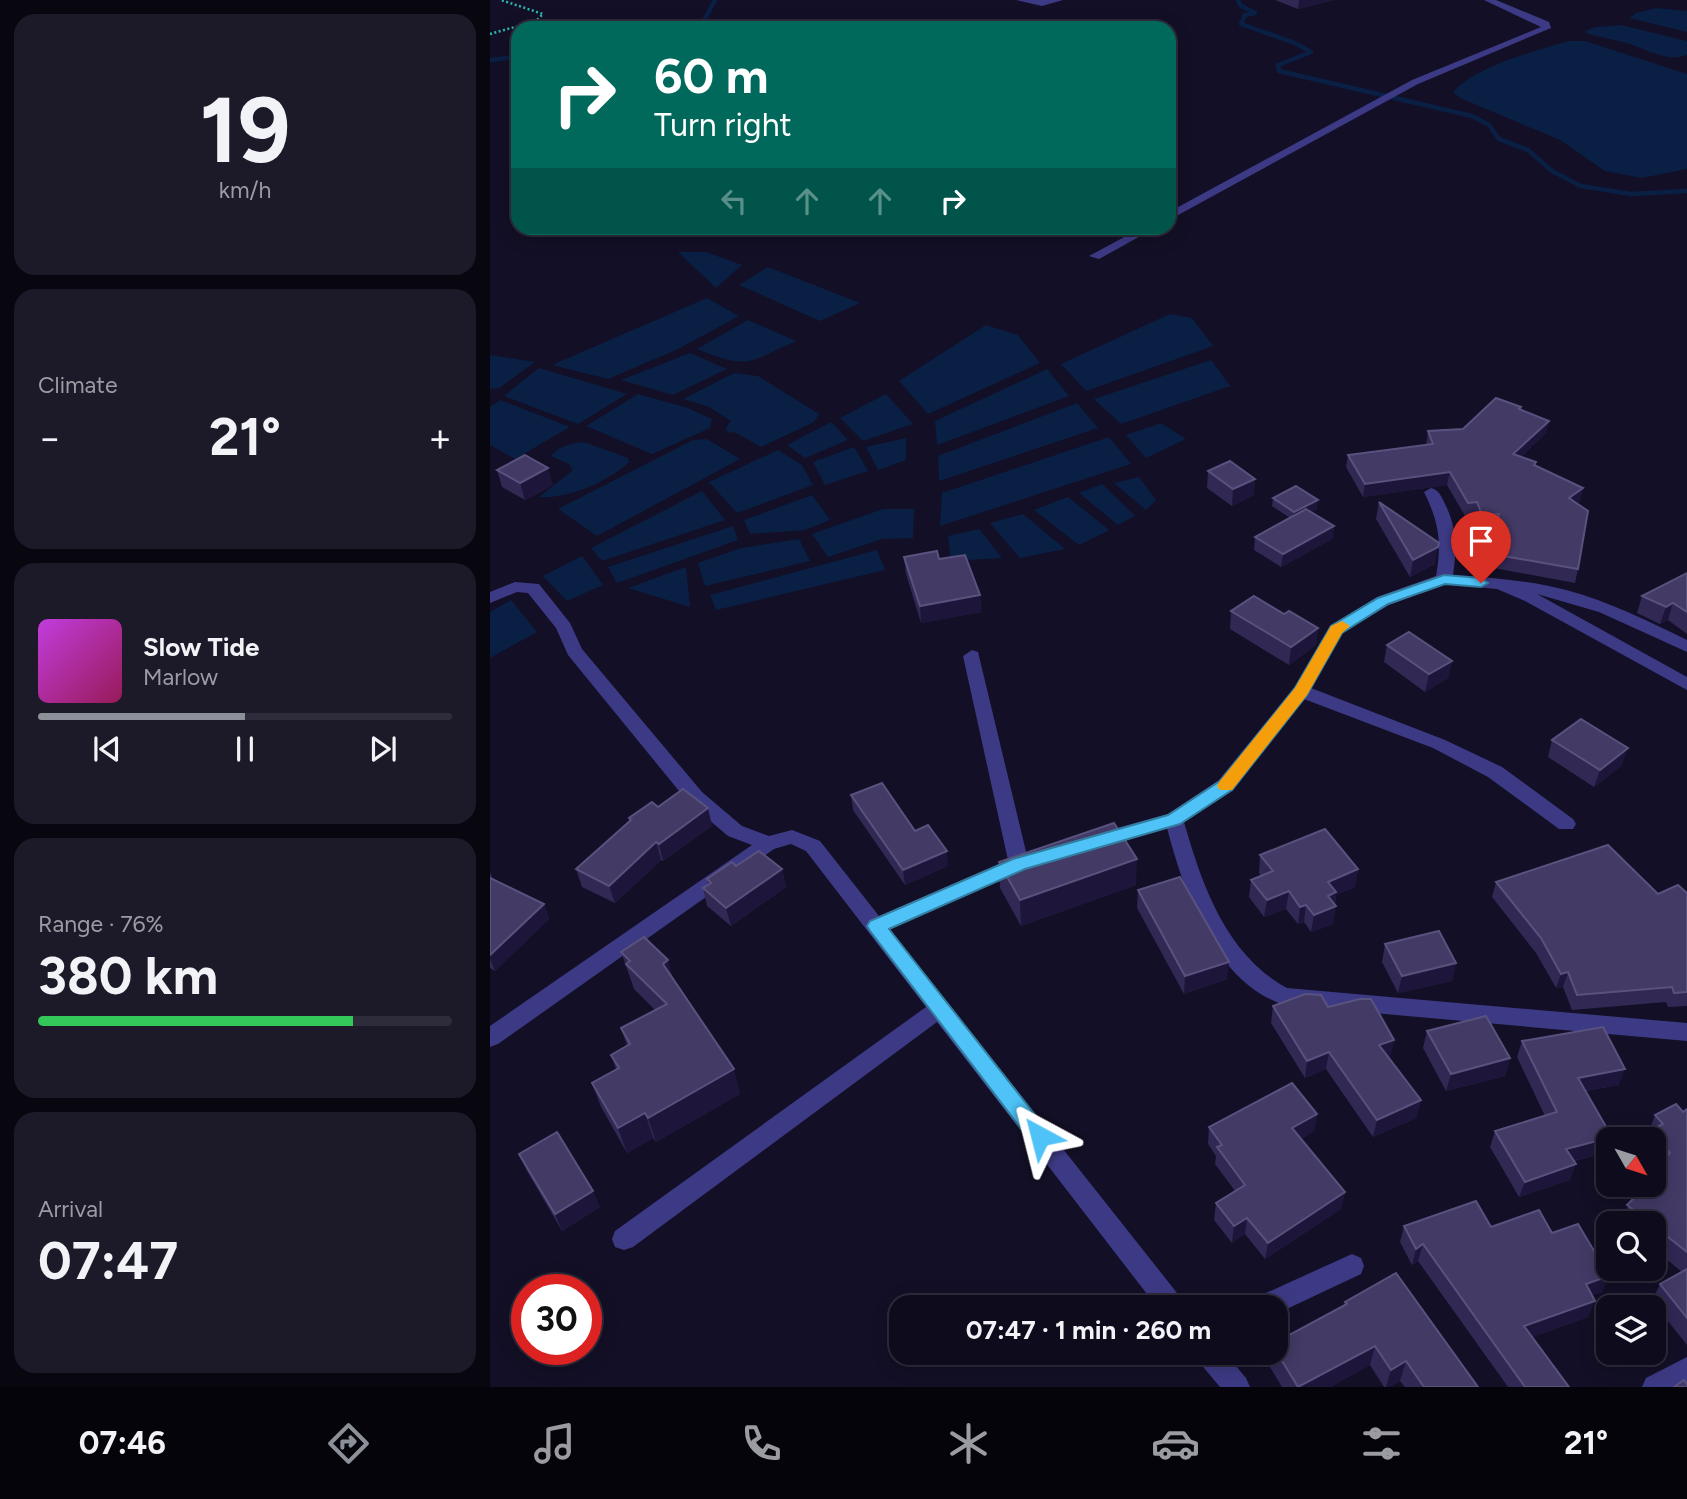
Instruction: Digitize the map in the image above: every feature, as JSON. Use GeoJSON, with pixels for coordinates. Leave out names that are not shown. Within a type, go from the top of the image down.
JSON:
{"type":"FeatureCollection","features":[{"type":"Feature","properties":{"kind":"street"},"geometry":{"type":"LineString","coordinates":[[1020,0],[1042,4],[1059,0]]}},
{"type":"Feature","properties":{"kind":"street"},"geometry":{"type":"LineString","coordinates":[[1176,213],[1415,82],[1546,28],[1546,23],[1538,19],[1488,0]]}},
{"type":"Feature","properties":{"kind":"street"},"geometry":{"type":"LineString","coordinates":[[1095,256],[1136,235]]}},
{"type":"Feature","properties":{"kind":"street"},"geometry":{"type":"LineString","coordinates":[[1431,492],[1447,521],[1450,545],[1444,579]]}},
{"type":"Feature","properties":{"kind":"street"},"geometry":{"type":"LineString","coordinates":[[1086,844],[1174,819],[1226,785],[1301,691],[1336,630],[1383,601],[1444,579],[1535,587],[1574,595],[1621,614],[1687,647]]}},
{"type":"Feature","properties":{"kind":"street"},"geometry":{"type":"LineString","coordinates":[[1500,584],[1531,597],[1687,684]]}},
{"type":"Feature","properties":{"kind":"street"},"geometry":{"type":"LineString","coordinates":[[490,598],[514,587],[533,588],[564,627],[574,651],[695,797],[735,831],[768,843]]}},
{"type":"Feature","properties":{"kind":"street"},"geometry":{"type":"LineString","coordinates":[[876,926],[1026,862],[972,656]]}},
{"type":"Feature","properties":{"kind":"street"},"geometry":{"type":"LineString","coordinates":[[1301,691],[1439,744],[1495,772],[1566,824]]}},
{"type":"Feature","properties":{"kind":"street"},"geometry":{"type":"LineString","coordinates":[[1174,819],[1186,866],[1210,920],[1241,967],[1279,994],[1331,1002],[1687,1032]]}},
{"type":"Feature","properties":{"kind":"street"},"geometry":{"type":"LineString","coordinates":[[490,1038],[768,843],[792,837],[813,846],[1163,1295]]}},
{"type":"Feature","properties":{"kind":"street"},"geometry":{"type":"LineString","coordinates":[[624,1239],[940,1008]]}},
{"type":"Feature","properties":{"kind":"street"},"geometry":{"type":"LineString","coordinates":[[1288,1296],[1352,1266]]}},
{"type":"Feature","properties":{"kind":"street"},"geometry":{"type":"LineString","coordinates":[[1218,1365],[1237,1387]]}},
{"type":"Feature","properties":{"kind":"street"},"geometry":{"type":"LineString","coordinates":[[1655,1387],[1687,1370]]}},
{"type":"Feature","properties":{"kind":"path"},"geometry":{"type":"LineString","coordinates":[[501,0],[542,14],[536,21]]}},
{"type":"Feature","properties":{"kind":"path"},"geometry":{"type":"LineString","coordinates":[[490,34],[511,28]]}},
{"type":"Feature","properties":{"kind":"water"},"geometry":{"type":"Polygon","coordinates":[[[1656,8],[1687,11],[1687,32],[1629,18],[1636,13],[1656,8]]]}},
{"type":"Feature","properties":{"kind":"water"},"geometry":{"type":"Polygon","coordinates":[[[1621,25],[1687,41],[1687,55],[1664,56],[1585,31],[1596,27],[1621,25]]]}},
{"type":"Feature","properties":{"kind":"water"},"geometry":{"type":"Polygon","coordinates":[[[1568,41],[1585,41],[1687,74],[1687,169],[1642,178],[1605,171],[1560,140],[1460,98],[1453,92],[1491,67],[1568,41]]]}},
{"type":"Feature","properties":{"kind":"water"},"geometry":{"type":"Polygon","coordinates":[[[678,252],[706,252],[742,265],[716,288],[678,252]]]}},
{"type":"Feature","properties":{"kind":"water"},"geometry":{"type":"Polygon","coordinates":[[[768,267],[860,303],[820,321],[739,285],[768,267]]]}},
{"type":"Feature","properties":{"kind":"water"},"geometry":{"type":"Polygon","coordinates":[[[707,298],[739,316],[678,349],[608,379],[552,365],[707,298]]]}},
{"type":"Feature","properties":{"kind":"water"},"geometry":{"type":"Polygon","coordinates":[[[1170,314],[1192,318],[1213,346],[1086,391],[1061,364],[1170,314]]]}},
{"type":"Feature","properties":{"kind":"water"},"geometry":{"type":"Polygon","coordinates":[[[748,320],[796,341],[748,361],[728,360],[697,349],[748,320]]]}},
{"type":"Feature","properties":{"kind":"water"},"geometry":{"type":"Polygon","coordinates":[[[986,325],[1018,335],[1040,363],[928,414],[899,381],[986,325]]]}},
{"type":"Feature","properties":{"kind":"water"},"geometry":{"type":"Polygon","coordinates":[[[690,353],[727,369],[673,395],[621,380],[690,353]]]}},
{"type":"Feature","properties":{"kind":"water"},"geometry":{"type":"Polygon","coordinates":[[[490,355],[535,362],[499,388],[490,389],[490,355]]]}},
{"type":"Feature","properties":{"kind":"water"},"geometry":{"type":"Polygon","coordinates":[[[1211,360],[1230,386],[1121,424],[1094,399],[1211,360]]]}},
{"type":"Feature","properties":{"kind":"water"},"geometry":{"type":"Polygon","coordinates":[[[539,368],[627,394],[578,424],[504,396],[539,368]]]}},
{"type":"Feature","properties":{"kind":"water"},"geometry":{"type":"Polygon","coordinates":[[[1047,369],[1069,396],[937,445],[935,421],[1047,369]]]}},
{"type":"Feature","properties":{"kind":"water"},"geometry":{"type":"Polygon","coordinates":[[[734,373],[758,376],[819,414],[814,422],[761,447],[734,432],[729,433],[725,429],[731,421],[709,407],[683,399],[734,373]]]}},
{"type":"Feature","properties":{"kind":"water"},"geometry":{"type":"Polygon","coordinates":[[[638,394],[688,408],[712,419],[710,428],[652,454],[586,426],[638,394]]]}},
{"type":"Feature","properties":{"kind":"water"},"geometry":{"type":"Polygon","coordinates":[[[886,394],[913,424],[863,441],[840,418],[886,394]]]}},
{"type":"Feature","properties":{"kind":"water"},"geometry":{"type":"Polygon","coordinates":[[[500,400],[570,427],[515,459],[490,445],[490,407],[500,400]]]}},
{"type":"Feature","properties":{"kind":"water"},"geometry":{"type":"Polygon","coordinates":[[[1077,403],[1098,428],[939,481],[938,456],[1077,403]]]}},
{"type":"Feature","properties":{"kind":"water"},"geometry":{"type":"Polygon","coordinates":[[[831,422],[848,440],[805,458],[787,445],[831,422]]]}},
{"type":"Feature","properties":{"kind":"water"},"geometry":{"type":"Polygon","coordinates":[[[1161,423],[1186,439],[1146,458],[1126,435],[1161,423]]]}},
{"type":"Feature","properties":{"kind":"water"},"geometry":{"type":"Polygon","coordinates":[[[1109,437],[1131,464],[940,526],[942,493],[1109,437]]]}},
{"type":"Feature","properties":{"kind":"water"},"geometry":{"type":"Polygon","coordinates":[[[906,438],[906,460],[878,470],[866,447],[906,438]]]}},
{"type":"Feature","properties":{"kind":"water"},"geometry":{"type":"Polygon","coordinates":[[[707,439],[740,459],[597,536],[558,509],[693,440],[707,439]]]}},
{"type":"Feature","properties":{"kind":"water"},"geometry":{"type":"Polygon","coordinates":[[[584,442],[628,458],[629,462],[587,488],[562,495],[539,497],[573,470],[569,464],[551,456],[566,446],[584,442]]]}},
{"type":"Feature","properties":{"kind":"water"},"geometry":{"type":"Polygon","coordinates":[[[854,447],[868,471],[825,485],[813,462],[854,447]]]}},
{"type":"Feature","properties":{"kind":"water"},"geometry":{"type":"Polygon","coordinates":[[[778,450],[802,465],[813,485],[737,513],[709,482],[778,450]]]}},
{"type":"Feature","properties":{"kind":"water"},"geometry":{"type":"Polygon","coordinates":[[[1139,477],[1156,500],[1146,510],[1114,483],[1139,477]]]}},
{"type":"Feature","properties":{"kind":"water"},"geometry":{"type":"Polygon","coordinates":[[[1102,484],[1135,516],[1118,525],[1079,493],[1102,484]]]}},
{"type":"Feature","properties":{"kind":"water"},"geometry":{"type":"Polygon","coordinates":[[[702,491],[725,520],[602,561],[591,548],[702,491]]]}},
{"type":"Feature","properties":{"kind":"water"},"geometry":{"type":"Polygon","coordinates":[[[812,495],[830,520],[805,530],[750,534],[744,520],[812,495]]]}},
{"type":"Feature","properties":{"kind":"water"},"geometry":{"type":"Polygon","coordinates":[[[1068,497],[1109,530],[1079,545],[1034,510],[1068,497]]]}},
{"type":"Feature","properties":{"kind":"water"},"geometry":{"type":"Polygon","coordinates":[[[883,509],[914,509],[913,538],[882,539],[828,557],[812,534],[883,509]]]}},
{"type":"Feature","properties":{"kind":"water"},"geometry":{"type":"Polygon","coordinates":[[[1023,514],[1065,549],[1020,558],[990,523],[1023,514]]]}},
{"type":"Feature","properties":{"kind":"water"},"geometry":{"type":"Polygon","coordinates":[[[733,526],[738,540],[617,583],[608,567],[733,526]]]}},
{"type":"Feature","properties":{"kind":"water"},"geometry":{"type":"Polygon","coordinates":[[[979,529],[1002,558],[951,561],[948,536],[979,529]]]}},
{"type":"Feature","properties":{"kind":"water"},"geometry":{"type":"Polygon","coordinates":[[[799,539],[810,561],[705,586],[698,563],[741,548],[799,539]]]}},
{"type":"Feature","properties":{"kind":"water"},"geometry":{"type":"Polygon","coordinates":[[[877,550],[885,570],[716,610],[710,595],[877,550]]]}},
{"type":"Feature","properties":{"kind":"water"},"geometry":{"type":"Polygon","coordinates":[[[582,556],[603,585],[567,601],[543,576],[582,556]]]}},
{"type":"Feature","properties":{"kind":"water"},"geometry":{"type":"Polygon","coordinates":[[[686,567],[690,607],[628,588],[686,567]]]}},
{"type":"Feature","properties":{"kind":"water"},"geometry":{"type":"Polygon","coordinates":[[[511,600],[537,632],[490,658],[490,612],[511,600]]]}},
{"type":"Feature","properties":{"kind":"building"},"geometry":{"type":"Polygon","coordinates":[[[1496,398],[1549,421],[1513,454],[1536,462],[1534,465],[1583,488],[1569,498],[1588,511],[1578,569],[1486,553],[1499,514],[1482,515],[1477,502],[1468,503],[1450,472],[1365,484],[1348,455],[1433,444],[1428,431],[1463,429],[1496,398]]]}},
{"type":"Feature","properties":{"kind":"building"},"geometry":{"type":"Polygon","coordinates":[[[525,455],[548,468],[520,483],[497,470],[525,455]]]}},
{"type":"Feature","properties":{"kind":"building"},"geometry":{"type":"Polygon","coordinates":[[[1230,461],[1255,479],[1233,489],[1208,471],[1230,461]]]}},
{"type":"Feature","properties":{"kind":"building"},"geometry":{"type":"Polygon","coordinates":[[[1296,486],[1318,500],[1294,512],[1273,498],[1296,486]]]}},
{"type":"Feature","properties":{"kind":"building"},"geometry":{"type":"Polygon","coordinates":[[[1379,502],[1439,543],[1438,547],[1413,560],[1379,502]]]}},
{"type":"Feature","properties":{"kind":"building"},"geometry":{"type":"Polygon","coordinates":[[[1306,509],[1334,526],[1283,554],[1255,537],[1306,509]]]}},
{"type":"Feature","properties":{"kind":"building"},"geometry":{"type":"Polygon","coordinates":[[[937,551],[939,559],[965,555],[980,595],[920,606],[904,557],[937,551]]]}},
{"type":"Feature","properties":{"kind":"building"},"geometry":{"type":"Polygon","coordinates":[[[1687,573],[1687,612],[1673,603],[1666,607],[1642,596],[1687,573]]]}},
{"type":"Feature","properties":{"kind":"building"},"geometry":{"type":"Polygon","coordinates":[[[1254,596],[1284,614],[1289,611],[1318,628],[1291,647],[1231,611],[1254,596]]]}},
{"type":"Feature","properties":{"kind":"building"},"geometry":{"type":"Polygon","coordinates":[[[1409,632],[1452,661],[1429,674],[1387,645],[1409,632]]]}},
{"type":"Feature","properties":{"kind":"building"},"geometry":{"type":"Polygon","coordinates":[[[1581,719],[1628,748],[1600,770],[1552,740],[1581,719]]]}},
{"type":"Feature","properties":{"kind":"building"},"geometry":{"type":"Polygon","coordinates":[[[882,783],[915,831],[928,825],[947,851],[903,870],[851,795],[882,783]]]}},
{"type":"Feature","properties":{"kind":"building"},"geometry":{"type":"Polygon","coordinates":[[[683,789],[708,808],[659,844],[656,842],[609,886],[576,869],[631,820],[629,818],[652,802],[658,807],[683,789]]]}},
{"type":"Feature","properties":{"kind":"building"},"geometry":{"type":"Polygon","coordinates":[[[1114,823],[1137,859],[1020,900],[999,862],[1114,823]]]}},
{"type":"Feature","properties":{"kind":"building"},"geometry":{"type":"Polygon","coordinates":[[[1325,829],[1358,869],[1328,882],[1336,892],[1328,896],[1336,906],[1314,915],[1306,905],[1300,907],[1289,891],[1267,900],[1251,880],[1273,871],[1260,855],[1325,829]]]}},
{"type":"Feature","properties":{"kind":"building"},"geometry":{"type":"Polygon","coordinates":[[[1608,845],[1658,894],[1678,885],[1687,893],[1687,992],[1674,993],[1672,987],[1577,995],[1568,972],[1561,974],[1541,938],[1496,882],[1608,845]]]}},
{"type":"Feature","properties":{"kind":"building"},"geometry":{"type":"Polygon","coordinates":[[[759,851],[782,869],[726,908],[703,888],[711,883],[707,879],[732,862],[736,866],[759,851]]]}},
{"type":"Feature","properties":{"kind":"building"},"geometry":{"type":"Polygon","coordinates":[[[1180,877],[1229,962],[1185,976],[1138,890],[1180,877]]]}},
{"type":"Feature","properties":{"kind":"building"},"geometry":{"type":"Polygon","coordinates":[[[490,878],[544,904],[490,955],[490,878]]]}},
{"type":"Feature","properties":{"kind":"building"},"geometry":{"type":"Polygon","coordinates":[[[1439,931],[1456,963],[1402,976],[1385,944],[1439,931]]]}},
{"type":"Feature","properties":{"kind":"building"},"geometry":{"type":"Polygon","coordinates":[[[644,937],[668,960],[663,964],[734,1069],[648,1118],[645,1113],[618,1128],[592,1083],[619,1068],[611,1055],[630,1044],[621,1028],[667,1004],[626,964],[630,961],[621,952],[644,937]]]}},
{"type":"Feature","properties":{"kind":"building"},"geometry":{"type":"Polygon","coordinates":[[[1305,994],[1321,995],[1328,1007],[1371,999],[1394,1040],[1379,1045],[1421,1100],[1377,1120],[1329,1052],[1307,1061],[1273,1006],[1305,994]]]}},
{"type":"Feature","properties":{"kind":"building"},"geometry":{"type":"Polygon","coordinates":[[[1486,1016],[1510,1058],[1451,1074],[1427,1031],[1486,1016]]]}},
{"type":"Feature","properties":{"kind":"building"},"geometry":{"type":"Polygon","coordinates":[[[1603,1027],[1625,1069],[1578,1078],[1606,1127],[1596,1127],[1596,1141],[1566,1149],[1576,1164],[1525,1182],[1495,1131],[1557,1112],[1522,1041],[1603,1027]]]}},
{"type":"Feature","properties":{"kind":"building"},"geometry":{"type":"Polygon","coordinates":[[[1292,1083],[1317,1114],[1292,1128],[1345,1192],[1268,1243],[1247,1218],[1234,1226],[1216,1203],[1245,1185],[1217,1147],[1222,1145],[1209,1127],[1292,1083]]]}},
{"type":"Feature","properties":{"kind":"building"},"geometry":{"type":"Polygon","coordinates":[[[1676,1104],[1683,1112],[1687,1109],[1687,1252],[1666,1235],[1666,1211],[1635,1211],[1627,1205],[1635,1197],[1666,1197],[1666,1157],[1670,1153],[1666,1149],[1666,1127],[1657,1127],[1663,1124],[1655,1115],[1676,1104]]]}},
{"type":"Feature","properties":{"kind":"building"},"geometry":{"type":"Polygon","coordinates":[[[557,1132],[593,1191],[555,1214],[519,1154],[557,1132]]]}},
{"type":"Feature","properties":{"kind":"building"},"geometry":{"type":"Polygon","coordinates":[[[1476,1201],[1491,1227],[1539,1210],[1552,1233],[1578,1224],[1596,1254],[1596,1281],[1586,1284],[1595,1301],[1524,1326],[1569,1387],[1525,1387],[1423,1244],[1416,1249],[1404,1226],[1476,1201]]]}},
{"type":"Feature","properties":{"kind":"building"},"geometry":{"type":"Polygon","coordinates":[[[1687,1269],[1687,1318],[1660,1284],[1687,1269]]]}},
{"type":"Feature","properties":{"kind":"building"},"geometry":{"type":"Polygon","coordinates":[[[1396,1273],[1478,1387],[1424,1387],[1406,1361],[1391,1370],[1375,1346],[1298,1387],[1285,1365],[1288,1365],[1288,1336],[1347,1304],[1345,1302],[1396,1273]]]}},
{"type":"Feature","properties":{"kind":"building"},"geometry":{"type":"Polygon","coordinates":[[[1684,1380],[1687,1387],[1674,1387],[1684,1380]]]}},
{"type":"Feature","properties":{"kind":"waterway"},"geometry":{"type":"LineString","coordinates":[[704,21],[715,0]]}},
{"type":"Feature","properties":{"kind":"waterway"},"geometry":{"type":"LineString","coordinates":[[1238,0],[1240,5],[1255,13],[1245,15],[1241,24],[1295,43],[1311,52],[1278,65],[1279,71],[1472,116],[1489,125],[1499,139],[1528,150],[1552,171],[1581,186],[1631,194],[1687,191]]}},
{"type":"Feature","properties":{"kind":"waterway"},"geometry":{"type":"LineString","coordinates":[[490,60],[511,58]]}},
{"type":"Feature","properties":{"kind":"slow traffic"},"geometry":{"type":"LineString","coordinates":[[1226,786],[1301,691],[1336,630],[1342,626]]}},
{"type":"Feature","properties":{"kind":"route"},"geometry":{"type":"LineString","coordinates":[[1040,1136],[876,926],[1019,864],[1174,819],[1226,785],[1301,691],[1336,630],[1383,601],[1444,579],[1481,583]]}}]}
